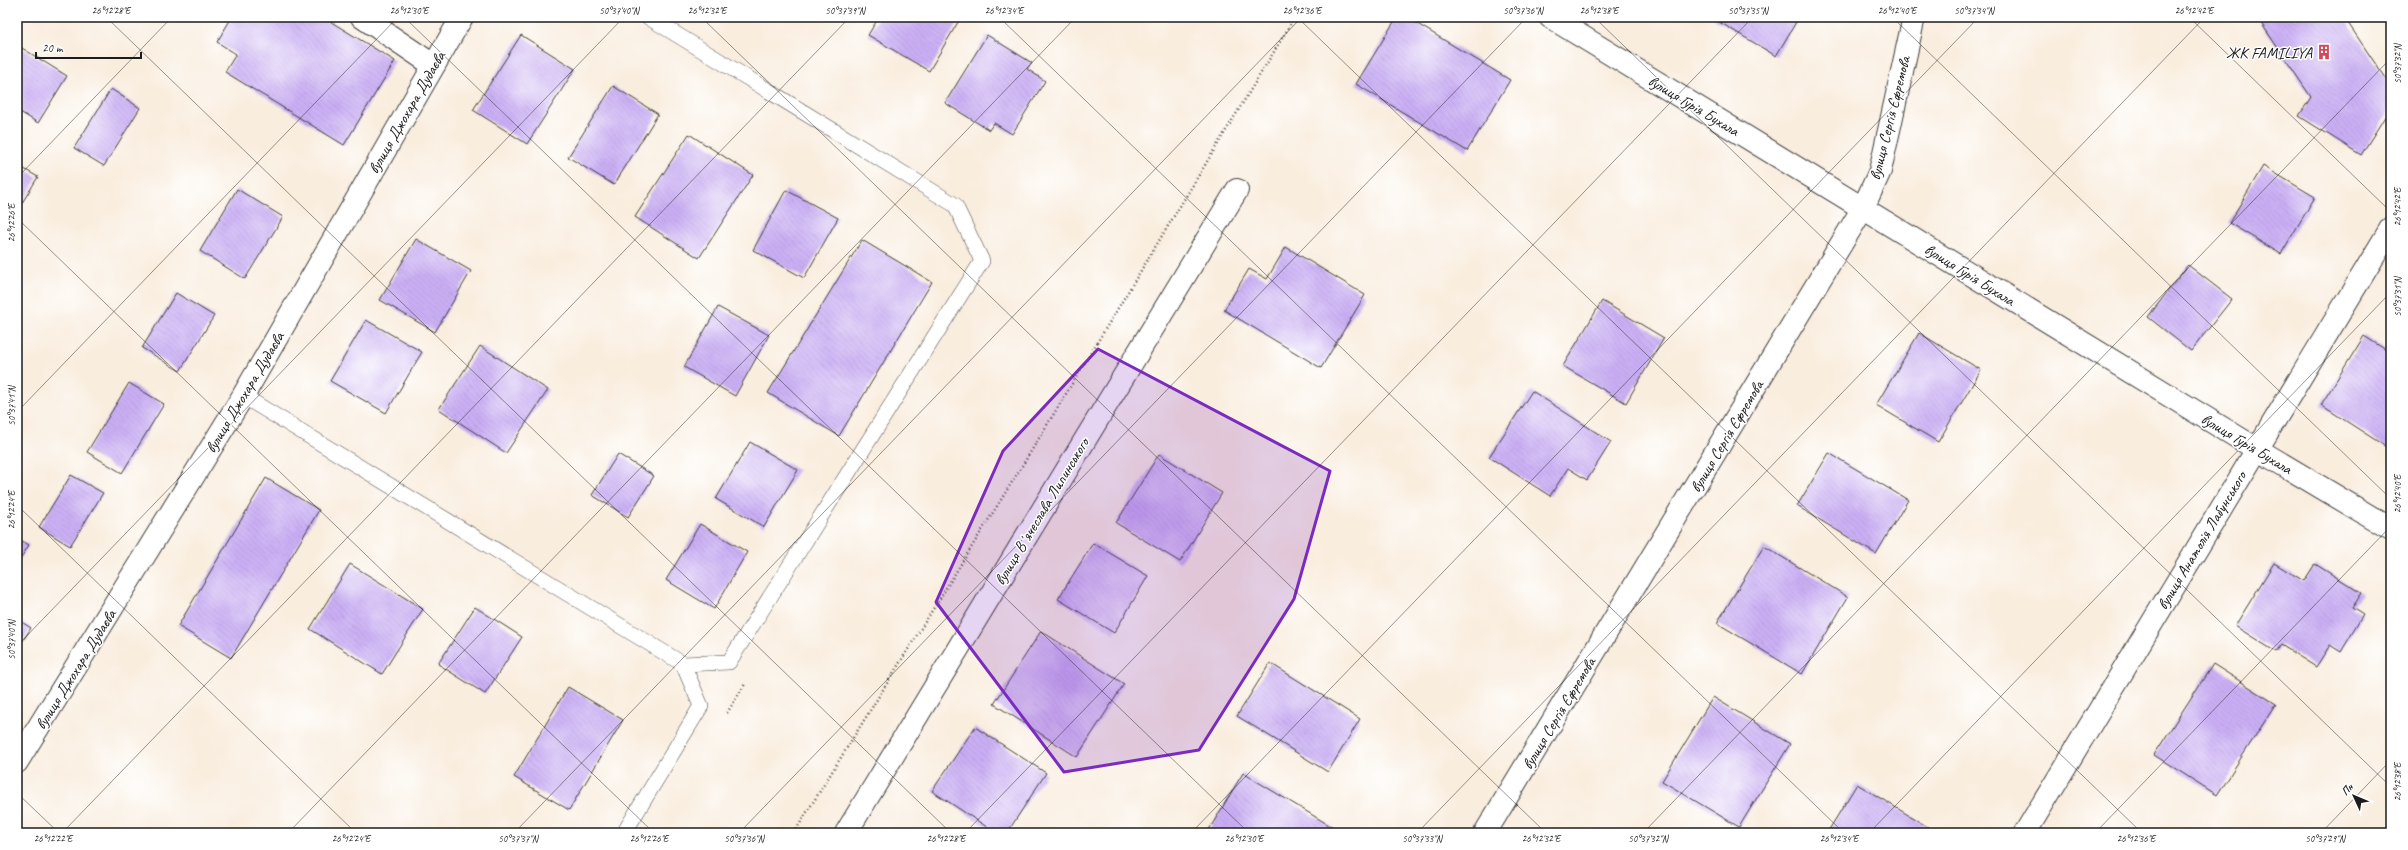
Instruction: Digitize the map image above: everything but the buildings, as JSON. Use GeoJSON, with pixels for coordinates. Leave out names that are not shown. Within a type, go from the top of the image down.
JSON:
{"type":"FeatureCollection","features":[{"type":"Feature","properties":{"kind":"street"},"geometry":{"type":"LineString","coordinates":[[362,17],[433,65]]}},
{"type":"Feature","properties":{"kind":"street","name":"вулиця Джохара Дудаєва"},"geometry":{"type":"LineString","coordinates":[[17,762],[243,396],[462,17]]}},
{"type":"Feature","properties":{"kind":"street","name":"вулиця Сергія Єфремова"},"geometry":{"type":"LineString","coordinates":[[1486,833],[1863,208],[1880,171],[1914,17]]}},
{"type":"Feature","properties":{"kind":"street","name":"вулиця Гурія Бухала"},"geometry":{"type":"LineString","coordinates":[[1554,18],[2255,448],[2391,529]]}},
{"type":"Feature","properties":{"kind":"street","name":"вулиця Вʼячеслава Липинського"},"geometry":{"type":"LineString","coordinates":[[846,833],[1237,190]]}},
{"type":"Feature","properties":{"kind":"street","name":"вулиця Анатолія Лабунського"},"geometry":{"type":"LineString","coordinates":[[2025,833],[2255,448],[2391,228]]}},
{"type":"Feature","properties":{"kind":"lane"},"geometry":{"type":"LineString","coordinates":[[243,396],[683,664],[729,662],[982,261],[954,205],[648,17]]}},
{"type":"Feature","properties":{"kind":"lane"},"geometry":{"type":"LineString","coordinates":[[627,828],[701,706],[683,664]]}},
{"type":"Feature","properties":{"kind":"path"},"geometry":{"type":"LineString","coordinates":[[794,833],[1030,453],[1295,17]]}},
{"type":"Feature","properties":{"kind":"highlighted area"},"geometry":{"type":"Polygon","coordinates":[[[1098,349],[1330,471],[1294,599],[1199,750],[1064,772],[936,602],[1003,451],[1098,349]]]}},
{"type":"Feature","properties":{"kind":"place","name":"ЖК FAMILIYA"},"geometry":{"type":"Point","coordinates":[2324,52]}}]}
